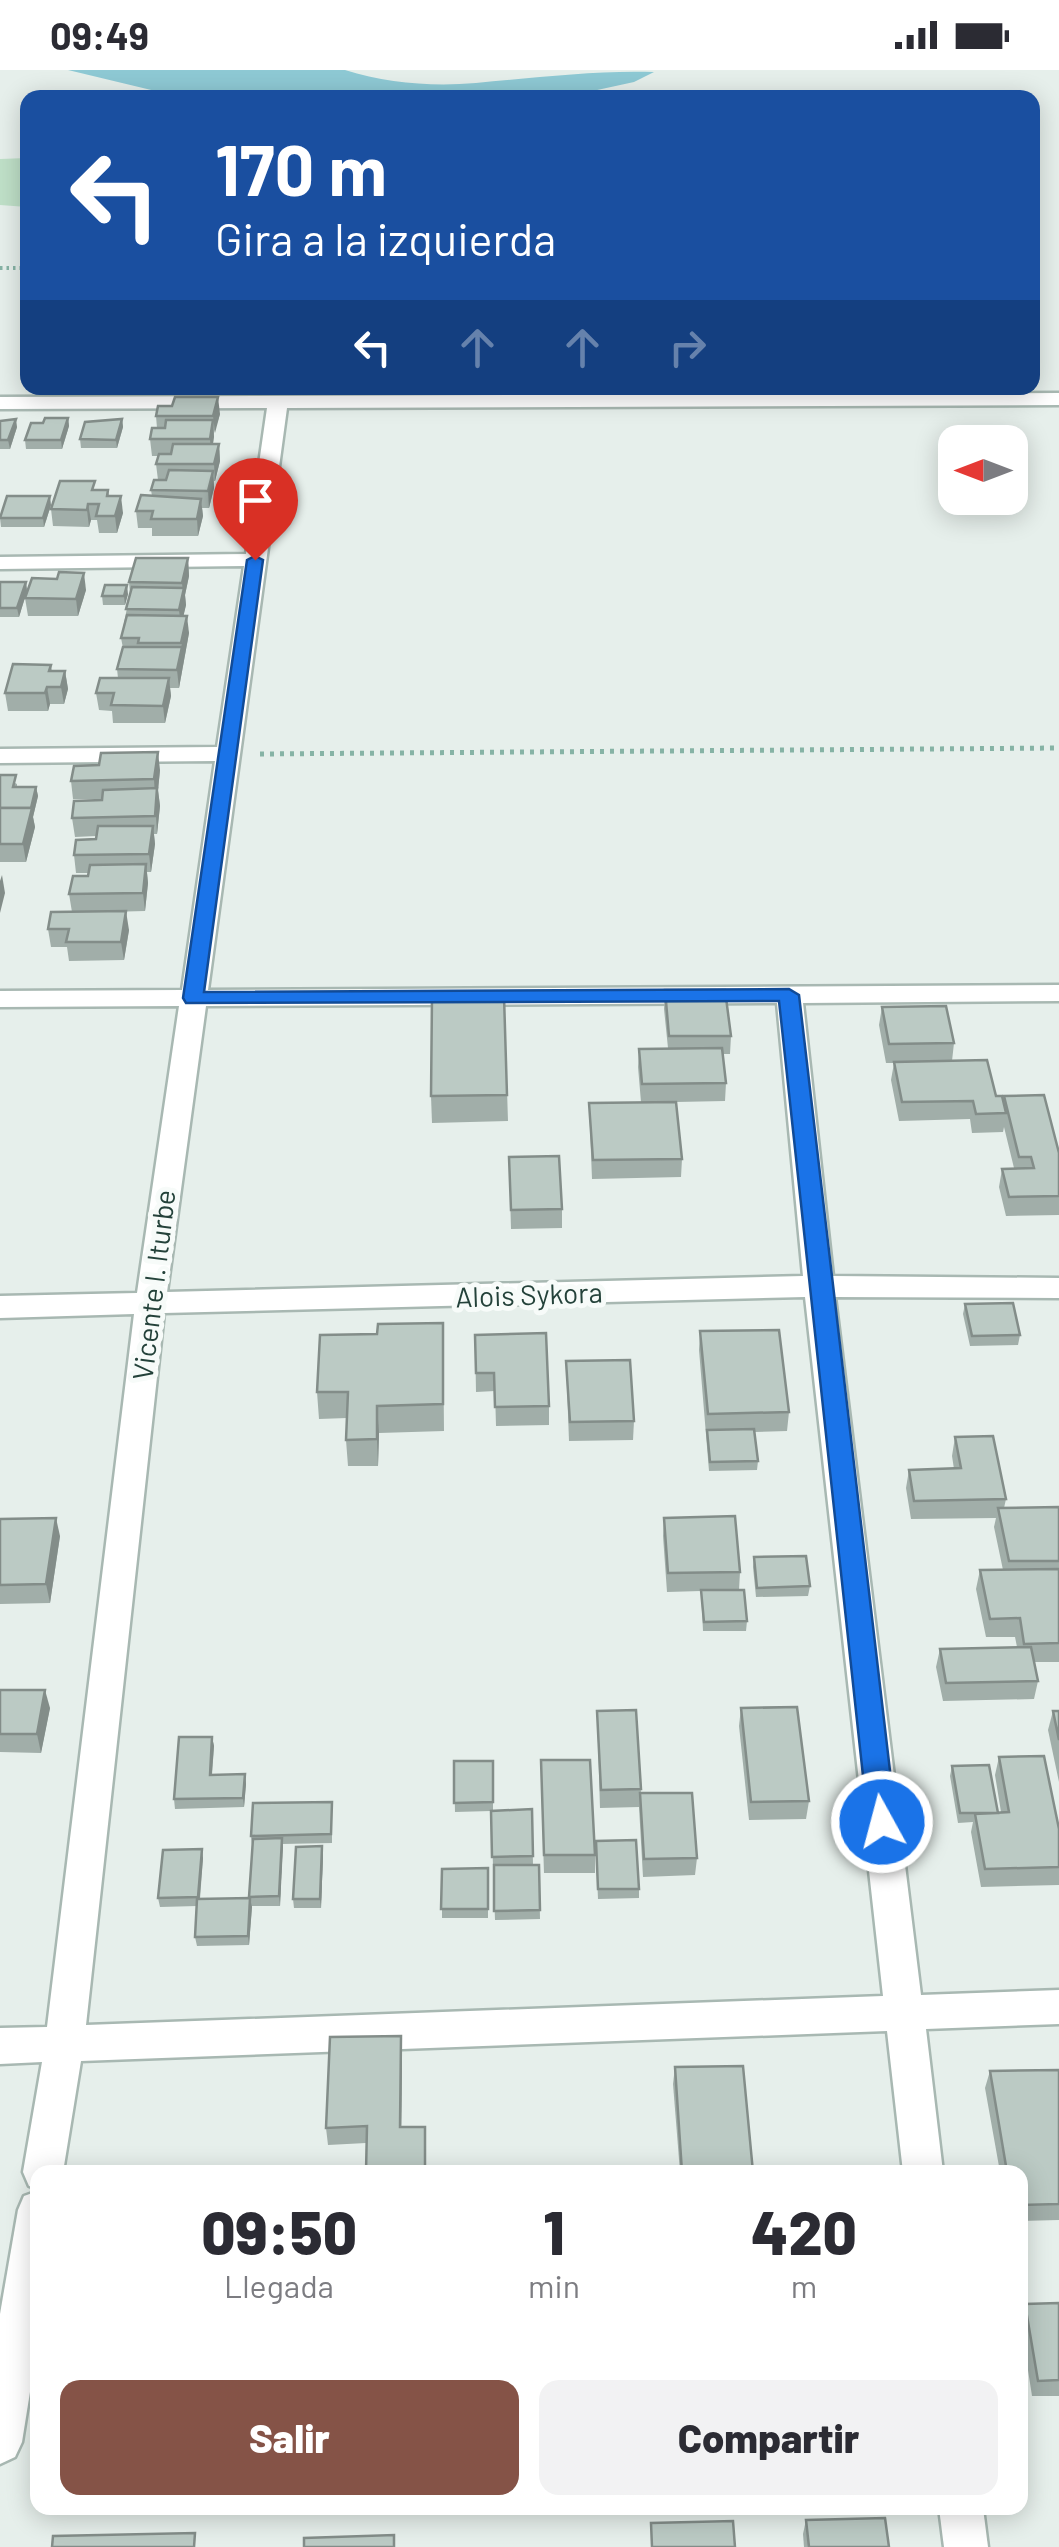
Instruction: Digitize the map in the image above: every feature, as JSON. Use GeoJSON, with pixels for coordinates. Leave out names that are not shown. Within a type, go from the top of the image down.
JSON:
{"type":"FeatureCollection","features":[{"type":"Feature","properties":{"kind":"street"},"geometry":{"type":"LineString","coordinates":[[0,402],[1059,399]]}},
{"type":"Feature","properties":{"kind":"street","name":"Vicente I. Iturbe"},"geometry":{"type":"LineString","coordinates":[[45,2165],[64,2046],[150,1306],[278,400]]}},
{"type":"Feature","properties":{"kind":"street"},"geometry":{"type":"LineString","coordinates":[[0,563],[255,560]]}},
{"type":"Feature","properties":{"kind":"street"},"geometry":{"type":"LineString","coordinates":[[0,756],[226,754]]}},
{"type":"Feature","properties":{"kind":"street"},"geometry":{"type":"LineString","coordinates":[[0,999],[1059,993]]}},
{"type":"Feature","properties":{"kind":"street"},"geometry":{"type":"LineString","coordinates":[[789,995],[819,1286],[922,2165]]}},
{"type":"Feature","properties":{"kind":"street","name":"Alois Sykora"},"geometry":{"type":"LineString","coordinates":[[0,1307],[819,1286],[1059,1288]]}},
{"type":"Feature","properties":{"kind":"street"},"geometry":{"type":"LineString","coordinates":[[0,2046],[1059,2007]]}},
{"type":"Feature","properties":{"kind":"street"},"geometry":{"type":"LineString","coordinates":[[0,2442],[30,2259]]}},
{"type":"Feature","properties":{"kind":"street"},"geometry":{"type":"LineString","coordinates":[[962,2515],[966,2547]]}},
{"type":"Feature","properties":{"kind":"path"},"geometry":{"type":"LineString","coordinates":[[226,754],[1059,748]]}},
{"type":"Feature","properties":{"kind":"green space"},"geometry":{"type":"Polygon","coordinates":[[[20,158],[20,206],[0,205],[0,159],[20,158]]]}},
{"type":"Feature","properties":{"kind":"water"},"geometry":{"type":"Polygon","coordinates":[[[68,70],[345,70],[393,81],[443,84],[654,72],[634,82],[597,90],[151,90],[68,70]]]}},
{"type":"Feature","properties":{"kind":"building"},"geometry":{"type":"Polygon","coordinates":[[[175,397],[218,397],[213,416],[156,416],[158,406],[172,406],[175,397]]]}},
{"type":"Feature","properties":{"kind":"building"},"geometry":{"type":"Polygon","coordinates":[[[45,418],[68,418],[61,440],[25,440],[31,423],[43,423],[45,418]]]}},
{"type":"Feature","properties":{"kind":"building"},"geometry":{"type":"Polygon","coordinates":[[[16,419],[8,440],[0,440],[0,421],[16,419]]]}},
{"type":"Feature","properties":{"kind":"building"},"geometry":{"type":"Polygon","coordinates":[[[122,419],[116,440],[80,439],[85,422],[122,419]]]}},
{"type":"Feature","properties":{"kind":"building"},"geometry":{"type":"Polygon","coordinates":[[[166,420],[213,420],[210,439],[150,439],[152,428],[165,428],[166,420]]]}},
{"type":"Feature","properties":{"kind":"building"},"geometry":{"type":"Polygon","coordinates":[[[173,444],[219,444],[214,464],[156,464],[159,454],[171,454],[173,444]]]}},
{"type":"Feature","properties":{"kind":"building"},"geometry":{"type":"Polygon","coordinates":[[[169,470],[213,471],[208,491],[151,490],[154,480],[166,480],[169,470]]]}},
{"type":"Feature","properties":{"kind":"building"},"geometry":{"type":"Polygon","coordinates":[[[60,481],[95,481],[92,490],[108,490],[107,496],[121,496],[115,516],[96,516],[99,504],[88,504],[87,510],[51,509],[60,481]]]}},
{"type":"Feature","properties":{"kind":"building"},"geometry":{"type":"Polygon","coordinates":[[[141,495],[201,499],[197,519],[151,519],[153,511],[136,511],[141,495]]]}},
{"type":"Feature","properties":{"kind":"building"},"geometry":{"type":"Polygon","coordinates":[[[7,496],[50,496],[43,518],[0,518],[7,496]]]}},
{"type":"Feature","properties":{"kind":"building"},"geometry":{"type":"Polygon","coordinates":[[[136,558],[188,558],[182,583],[129,582],[136,558]]]}},
{"type":"Feature","properties":{"kind":"building"},"geometry":{"type":"Polygon","coordinates":[[[59,572],[84,573],[76,599],[25,598],[32,578],[57,579],[59,572]]]}},
{"type":"Feature","properties":{"kind":"building"},"geometry":{"type":"Polygon","coordinates":[[[0,582],[26,582],[17,608],[0,608],[0,582]]]}},
{"type":"Feature","properties":{"kind":"building"},"geometry":{"type":"Polygon","coordinates":[[[105,585],[127,585],[124,596],[102,596],[105,585]]]}},
{"type":"Feature","properties":{"kind":"building"},"geometry":{"type":"Polygon","coordinates":[[[132,587],[184,588],[179,610],[126,609],[132,587]]]}},
{"type":"Feature","properties":{"kind":"building"},"geometry":{"type":"Polygon","coordinates":[[[127,615],[187,616],[181,643],[138,643],[139,638],[121,638],[127,615]]]}},
{"type":"Feature","properties":{"kind":"building"},"geometry":{"type":"Polygon","coordinates":[[[123,647],[182,647],[177,670],[117,669],[123,647]]]}},
{"type":"Feature","properties":{"kind":"building"},"geometry":{"type":"Polygon","coordinates":[[[13,664],[51,665],[49,671],[65,671],[61,687],[47,687],[45,693],[5,693],[13,664]]]}},
{"type":"Feature","properties":{"kind":"building"},"geometry":{"type":"Polygon","coordinates":[[[100,678],[169,678],[163,706],[111,705],[114,693],[96,693],[100,678]]]}},
{"type":"Feature","properties":{"kind":"building"},"geometry":{"type":"Polygon","coordinates":[[[158,752],[154,779],[71,781],[74,766],[99,765],[101,753],[158,752]]]}},
{"type":"Feature","properties":{"kind":"building"},"geometry":{"type":"Polygon","coordinates":[[[0,775],[16,775],[13,787],[36,787],[31,808],[0,808],[0,775]]]}},
{"type":"Feature","properties":{"kind":"building"},"geometry":{"type":"Polygon","coordinates":[[[157,788],[155,816],[72,818],[74,801],[102,800],[103,790],[157,788]]]}},
{"type":"Feature","properties":{"kind":"building"},"geometry":{"type":"Polygon","coordinates":[[[0,808],[32,808],[23,844],[0,844],[0,808]]]}},
{"type":"Feature","properties":{"kind":"building"},"geometry":{"type":"Polygon","coordinates":[[[98,826],[153,826],[149,854],[74,855],[76,840],[96,839],[98,826]]]}},
{"type":"Feature","properties":{"kind":"building"},"geometry":{"type":"Polygon","coordinates":[[[146,864],[143,893],[69,894],[73,876],[88,876],[90,865],[146,864]]]}},
{"type":"Feature","properties":{"kind":"building"},"geometry":{"type":"Polygon","coordinates":[[[126,911],[121,942],[66,942],[69,929],[48,929],[51,912],[126,911]]]}},
{"type":"Feature","properties":{"kind":"building"},"geometry":{"type":"Polygon","coordinates":[[[665,990],[725,990],[731,1036],[669,1036],[665,990]]]}},
{"type":"Feature","properties":{"kind":"building"},"geometry":{"type":"Polygon","coordinates":[[[504,996],[507,1095],[431,1096],[432,997],[504,996]]]}},
{"type":"Feature","properties":{"kind":"building"},"geometry":{"type":"Polygon","coordinates":[[[946,1006],[954,1043],[889,1044],[882,1007],[946,1006]]]}},
{"type":"Feature","properties":{"kind":"building"},"geometry":{"type":"Polygon","coordinates":[[[722,1048],[726,1083],[642,1084],[639,1049],[722,1048]]]}},
{"type":"Feature","properties":{"kind":"building"},"geometry":{"type":"Polygon","coordinates":[[[987,1060],[996,1096],[1002,1096],[1006,1113],[976,1114],[973,1101],[902,1102],[894,1062],[987,1060]]]}},
{"type":"Feature","properties":{"kind":"building"},"geometry":{"type":"Polygon","coordinates":[[[1044,1095],[1059,1153],[1059,1196],[1009,1197],[1002,1169],[1034,1168],[1031,1157],[1019,1157],[1004,1096],[1044,1095]]]}},
{"type":"Feature","properties":{"kind":"building"},"geometry":{"type":"Polygon","coordinates":[[[676,1102],[682,1159],[593,1160],[589,1103],[676,1102]]]}},
{"type":"Feature","properties":{"kind":"building"},"geometry":{"type":"Polygon","coordinates":[[[559,1156],[562,1209],[511,1210],[509,1157],[559,1156]]]}},
{"type":"Feature","properties":{"kind":"building"},"geometry":{"type":"Polygon","coordinates":[[[1013,1303],[1020,1335],[972,1336],[965,1304],[1013,1303]]]}},
{"type":"Feature","properties":{"kind":"building"},"geometry":{"type":"Polygon","coordinates":[[[443,1323],[443,1404],[377,1406],[377,1439],[346,1440],[348,1392],[317,1392],[320,1335],[377,1334],[378,1324],[443,1323]]]}},
{"type":"Feature","properties":{"kind":"building"},"geometry":{"type":"Polygon","coordinates":[[[779,1330],[789,1412],[708,1414],[700,1331],[779,1330]]]}},
{"type":"Feature","properties":{"kind":"building"},"geometry":{"type":"Polygon","coordinates":[[[546,1333],[549,1406],[495,1407],[494,1373],[476,1373],[475,1335],[546,1333]]]}},
{"type":"Feature","properties":{"kind":"building"},"geometry":{"type":"Polygon","coordinates":[[[630,1360],[634,1421],[570,1422],[566,1361],[630,1360]]]}},
{"type":"Feature","properties":{"kind":"building"},"geometry":{"type":"Polygon","coordinates":[[[754,1429],[758,1461],[710,1462],[707,1430],[754,1429]]]}},
{"type":"Feature","properties":{"kind":"building"},"geometry":{"type":"Polygon","coordinates":[[[993,1436],[1006,1499],[914,1501],[909,1470],[961,1468],[955,1437],[993,1436]]]}},
{"type":"Feature","properties":{"kind":"building"},"geometry":{"type":"Polygon","coordinates":[[[1059,1507],[1059,1561],[1009,1561],[998,1508],[1059,1507]]]}},
{"type":"Feature","properties":{"kind":"building"},"geometry":{"type":"Polygon","coordinates":[[[735,1516],[740,1572],[668,1573],[664,1518],[735,1516]]]}},
{"type":"Feature","properties":{"kind":"building"},"geometry":{"type":"Polygon","coordinates":[[[56,1518],[46,1584],[0,1585],[0,1519],[56,1518]]]}},
{"type":"Feature","properties":{"kind":"building"},"geometry":{"type":"Polygon","coordinates":[[[806,1556],[810,1586],[757,1588],[754,1557],[806,1556]]]}},
{"type":"Feature","properties":{"kind":"building"},"geometry":{"type":"Polygon","coordinates":[[[1059,1569],[1059,1643],[1024,1644],[1020,1618],[990,1619],[980,1570],[1059,1569]]]}},
{"type":"Feature","properties":{"kind":"building"},"geometry":{"type":"Polygon","coordinates":[[[701,1590],[744,1590],[747,1621],[704,1622],[701,1590]]]}},
{"type":"Feature","properties":{"kind":"building"},"geometry":{"type":"Polygon","coordinates":[[[1031,1647],[1038,1681],[946,1683],[940,1649],[1031,1647]]]}},
{"type":"Feature","properties":{"kind":"building"},"geometry":{"type":"Polygon","coordinates":[[[0,1690],[45,1690],[37,1734],[0,1734],[0,1690]]]}},
{"type":"Feature","properties":{"kind":"building"},"geometry":{"type":"Polygon","coordinates":[[[797,1707],[809,1801],[751,1802],[741,1708],[797,1707]]]}},
{"type":"Feature","properties":{"kind":"building"},"geometry":{"type":"Polygon","coordinates":[[[636,1710],[641,1789],[601,1790],[597,1711],[636,1710]]]}},
{"type":"Feature","properties":{"kind":"building"},"geometry":{"type":"Polygon","coordinates":[[[1053,1711],[1059,1711],[1059,1740],[1053,1711]]]}},
{"type":"Feature","properties":{"kind":"building"},"geometry":{"type":"Polygon","coordinates":[[[179,1737],[212,1737],[210,1775],[245,1774],[243,1798],[174,1799],[179,1737]]]}},
{"type":"Feature","properties":{"kind":"building"},"geometry":{"type":"Polygon","coordinates":[[[1044,1756],[1059,1829],[1059,1867],[985,1869],[975,1814],[1009,1812],[999,1757],[1044,1756]]]}},
{"type":"Feature","properties":{"kind":"building"},"geometry":{"type":"Polygon","coordinates":[[[541,1760],[590,1760],[595,1855],[544,1855],[541,1760]]]}},
{"type":"Feature","properties":{"kind":"building"},"geometry":{"type":"Polygon","coordinates":[[[454,1761],[493,1761],[493,1802],[454,1803],[454,1761]]]}},
{"type":"Feature","properties":{"kind":"building"},"geometry":{"type":"Polygon","coordinates":[[[989,1765],[998,1813],[960,1813],[952,1766],[989,1765]]]}},
{"type":"Feature","properties":{"kind":"building"},"geometry":{"type":"Polygon","coordinates":[[[640,1793],[692,1793],[697,1858],[644,1859],[640,1793]]]}},
{"type":"Feature","properties":{"kind":"building"},"geometry":{"type":"Polygon","coordinates":[[[332,1802],[331,1834],[251,1836],[253,1803],[332,1802]]]}},
{"type":"Feature","properties":{"kind":"building"},"geometry":{"type":"Polygon","coordinates":[[[532,1809],[533,1856],[492,1857],[491,1811],[532,1809]]]}},
{"type":"Feature","properties":{"kind":"building"},"geometry":{"type":"Polygon","coordinates":[[[282,1838],[279,1896],[249,1897],[253,1839],[282,1838]]]}},
{"type":"Feature","properties":{"kind":"building"},"geometry":{"type":"Polygon","coordinates":[[[636,1840],[639,1889],[598,1889],[596,1841],[636,1840]]]}},
{"type":"Feature","properties":{"kind":"building"},"geometry":{"type":"Polygon","coordinates":[[[322,1846],[320,1899],[293,1899],[296,1847],[322,1846]]]}},
{"type":"Feature","properties":{"kind":"building"},"geometry":{"type":"Polygon","coordinates":[[[202,1849],[198,1897],[158,1898],[163,1850],[202,1849]]]}},
{"type":"Feature","properties":{"kind":"building"},"geometry":{"type":"Polygon","coordinates":[[[494,1865],[539,1865],[540,1910],[494,1911],[494,1865]]]}},
{"type":"Feature","properties":{"kind":"building"},"geometry":{"type":"Polygon","coordinates":[[[488,1868],[488,1909],[441,1909],[442,1869],[488,1868]]]}},
{"type":"Feature","properties":{"kind":"building"},"geometry":{"type":"Polygon","coordinates":[[[250,1898],[248,1936],[195,1937],[197,1899],[250,1898]]]}},
{"type":"Feature","properties":{"kind":"building"},"geometry":{"type":"Polygon","coordinates":[[[401,2036],[400,2127],[425,2127],[425,2165],[366,2165],[367,2126],[326,2128],[330,2037],[401,2036]]]}},
{"type":"Feature","properties":{"kind":"building"},"geometry":{"type":"Polygon","coordinates":[[[743,2066],[752,2165],[682,2165],[675,2067],[743,2066]]]}},
{"type":"Feature","properties":{"kind":"building"},"geometry":{"type":"Polygon","coordinates":[[[1059,2070],[1059,2204],[1028,2205],[1028,2165],[1006,2165],[990,2071],[1059,2070]]]}},
{"type":"Feature","properties":{"kind":"building"},"geometry":{"type":"Polygon","coordinates":[[[1059,2303],[1059,2380],[1038,2381],[1028,2304],[1059,2303]]]}},
{"type":"Feature","properties":{"kind":"building"},"geometry":{"type":"Polygon","coordinates":[[[885,2518],[889,2547],[809,2547],[806,2520],[885,2518]]]}},
{"type":"Feature","properties":{"kind":"building"},"geometry":{"type":"Polygon","coordinates":[[[733,2521],[735,2547],[652,2547],[651,2523],[733,2521]]]}},
{"type":"Feature","properties":{"kind":"building"},"geometry":{"type":"Polygon","coordinates":[[[195,2533],[194,2547],[52,2547],[53,2536],[195,2533]]]}},
{"type":"Feature","properties":{"kind":"building"},"geometry":{"type":"Polygon","coordinates":[[[394,2535],[394,2547],[304,2547],[304,2538],[394,2535]]]}},
{"type":"Feature","properties":{"kind":"route"},"geometry":{"type":"LineString","coordinates":[[255,560],[193,998],[789,995],[882,1822]]}}]}
